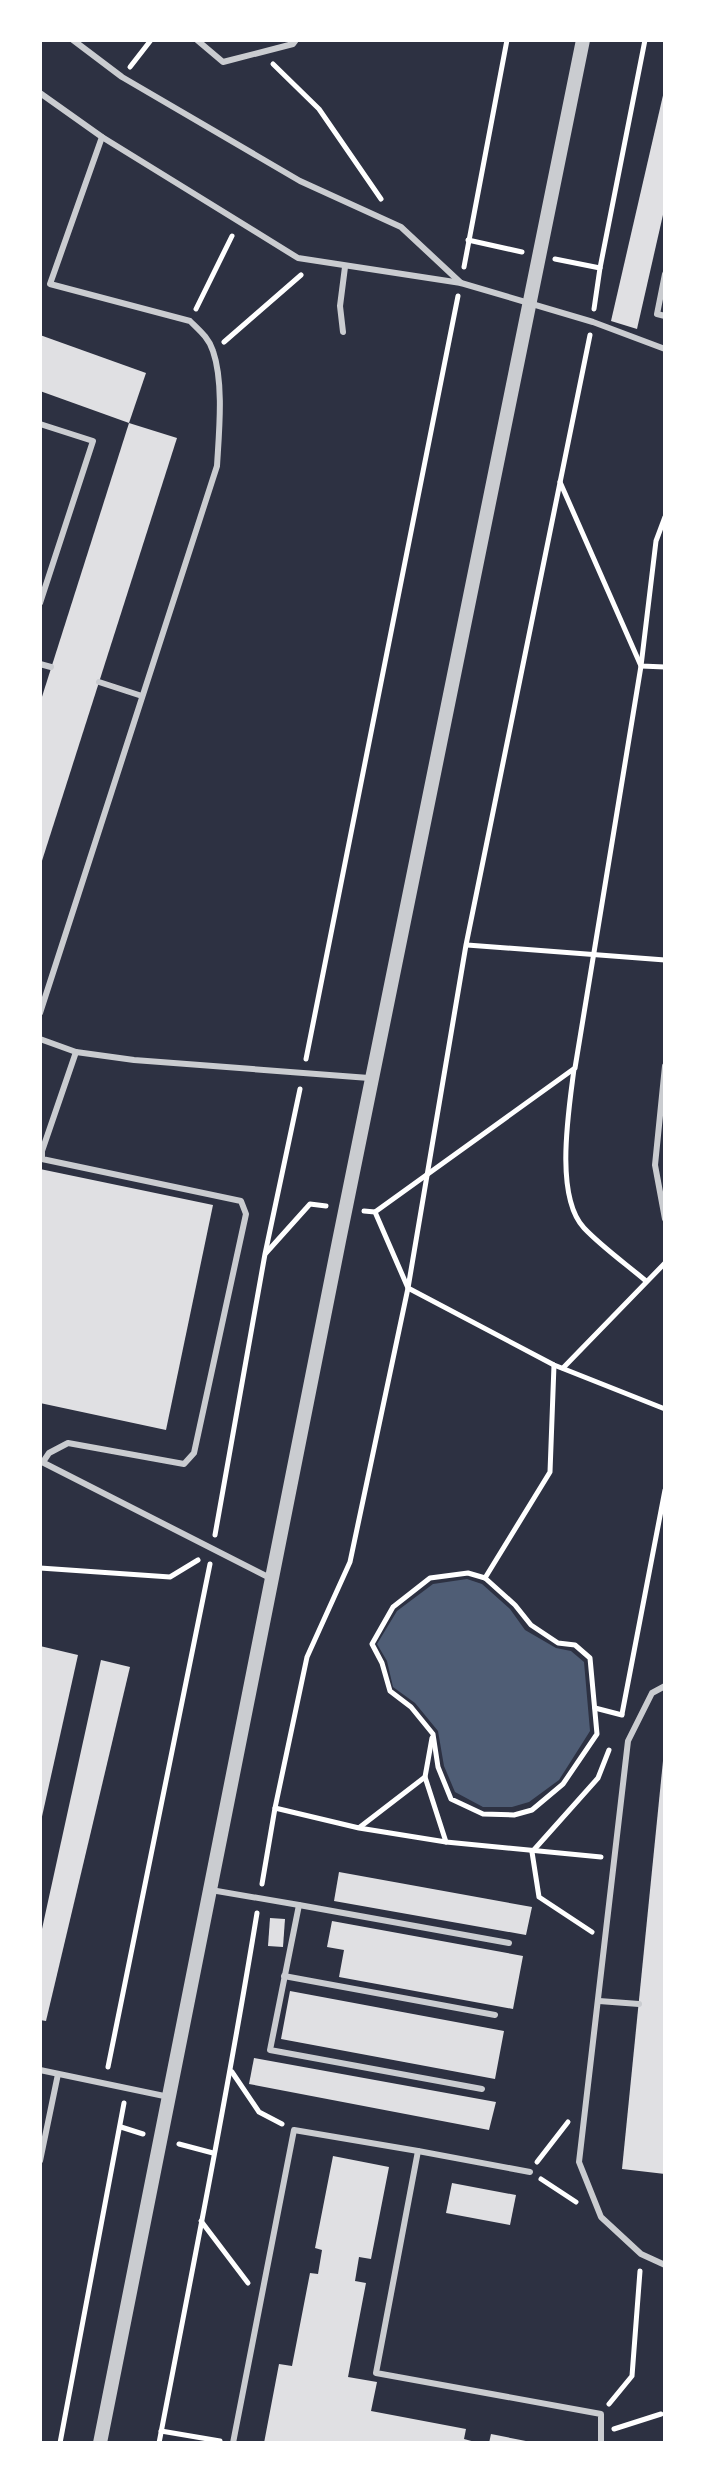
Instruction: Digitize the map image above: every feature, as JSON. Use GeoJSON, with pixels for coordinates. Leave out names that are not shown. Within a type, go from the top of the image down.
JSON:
{"type":"FeatureCollection","features":[{"type":"Feature","properties":{"kind":"street"},"geometry":{"type":"LineString","coordinates":[[100,2443],[583,40]]}},
{"type":"Feature","properties":{"kind":"lane"},"geometry":{"type":"LineString","coordinates":[[73,40],[122,77],[300,181],[401,227],[461,283]]}},
{"type":"Feature","properties":{"kind":"lane"},"geometry":{"type":"LineString","coordinates":[[197,40],[223,62],[293,44],[296,40]]}},
{"type":"Feature","properties":{"kind":"lane"},"geometry":{"type":"LineString","coordinates":[[40,93],[102,137],[298,258],[461,283],[593,322],[665,349]]}},
{"type":"Feature","properties":{"kind":"lane"},"geometry":{"type":"LineString","coordinates":[[40,1013],[217,466],[220,404],[213,351],[204,335],[190,321],[50,284],[102,137]]}},
{"type":"Feature","properties":{"kind":"lane"},"geometry":{"type":"LineString","coordinates":[[343,332],[340,306],[345,267]]}},
{"type":"Feature","properties":{"kind":"lane"},"geometry":{"type":"LineString","coordinates":[[665,274],[657,314],[665,316]]}},
{"type":"Feature","properties":{"kind":"lane"},"geometry":{"type":"LineString","coordinates":[[40,424],[93,441],[40,603]]}},
{"type":"Feature","properties":{"kind":"lane"},"geometry":{"type":"LineString","coordinates":[[40,572],[49,576]]}},
{"type":"Feature","properties":{"kind":"lane"},"geometry":{"type":"LineString","coordinates":[[40,664],[51,667]]}},
{"type":"Feature","properties":{"kind":"lane"},"geometry":{"type":"LineString","coordinates":[[99,682],[142,696]]}},
{"type":"Feature","properties":{"kind":"lane"},"geometry":{"type":"LineString","coordinates":[[40,1039],[76,1052],[134,1060],[373,1079]]}},
{"type":"Feature","properties":{"kind":"lane"},"geometry":{"type":"LineString","coordinates":[[76,1052],[41,1151],[42,1159],[241,1201],[246,1214],[194,1453],[184,1464],[68,1443],[49,1453],[42,1462],[272,1579]]}},
{"type":"Feature","properties":{"kind":"lane"},"geometry":{"type":"LineString","coordinates":[[665,1066],[655,1165],[665,1219]]}},
{"type":"Feature","properties":{"kind":"lane"},"geometry":{"type":"LineString","coordinates":[[665,1686],[652,1693],[628,1741],[579,2162],[601,2217],[641,2254],[665,2265]]}},
{"type":"Feature","properties":{"kind":"lane"},"geometry":{"type":"LineString","coordinates":[[211,1890],[509,1943]]}},
{"type":"Feature","properties":{"kind":"lane"},"geometry":{"type":"LineString","coordinates":[[299,1905],[270,2050],[482,2089]]}},
{"type":"Feature","properties":{"kind":"lane"},"geometry":{"type":"LineString","coordinates":[[284,1976],[495,2015]]}},
{"type":"Feature","properties":{"kind":"lane"},"geometry":{"type":"LineString","coordinates":[[599,2001],[639,2004]]}},
{"type":"Feature","properties":{"kind":"lane"},"geometry":{"type":"LineString","coordinates":[[40,2070],[169,2097]]}},
{"type":"Feature","properties":{"kind":"lane"},"geometry":{"type":"LineString","coordinates":[[40,2161],[58,2074]]}},
{"type":"Feature","properties":{"kind":"lane"},"geometry":{"type":"LineString","coordinates":[[233,2443],[294,2130],[530,2172]]}},
{"type":"Feature","properties":{"kind":"lane"},"geometry":{"type":"LineString","coordinates":[[418,2151],[376,2373],[601,2414],[601,2443]]}},
{"type":"Feature","properties":{"kind":"path"},"geometry":{"type":"LineString","coordinates":[[122,77],[151,40]]}},
{"type":"Feature","properties":{"kind":"path"},"geometry":{"type":"LineString","coordinates":[[60,2443],[126,2088],[107,2066],[213,1551],[265,1254],[507,40]]}},
{"type":"Feature","properties":{"kind":"path"},"geometry":{"type":"LineString","coordinates":[[159,2443],[231,2071],[275,1808],[307,1657],[350,1562],[408,1288],[466,945],[593,322],[600,268],[645,40]]}},
{"type":"Feature","properties":{"kind":"path"},"geometry":{"type":"LineString","coordinates":[[260,53],[319,109],[401,227]]}},
{"type":"Feature","properties":{"kind":"path"},"geometry":{"type":"LineString","coordinates":[[190,321],[239,222]]}},
{"type":"Feature","properties":{"kind":"path"},"geometry":{"type":"LineString","coordinates":[[213,351],[317,262]]}},
{"type":"Feature","properties":{"kind":"path"},"geometry":{"type":"LineString","coordinates":[[560,481],[641,666]]}},
{"type":"Feature","properties":{"kind":"path"},"geometry":{"type":"LineString","coordinates":[[646,1281],[581,1226],[567,1189],[565,1140],[641,666],[656,541],[665,517]]}},
{"type":"Feature","properties":{"kind":"path"},"geometry":{"type":"LineString","coordinates":[[641,666],[665,667]]}},
{"type":"Feature","properties":{"kind":"path"},"geometry":{"type":"LineString","coordinates":[[466,945],[665,960]]}},
{"type":"Feature","properties":{"kind":"path"},"geometry":{"type":"LineString","coordinates":[[265,1254],[310,1204],[375,1212],[575,1068]]}},
{"type":"Feature","properties":{"kind":"path"},"geometry":{"type":"LineString","coordinates":[[375,1212],[408,1288],[554,1365],[665,1409]]}},
{"type":"Feature","properties":{"kind":"path"},"geometry":{"type":"LineString","coordinates":[[563,1368],[665,1263]]}},
{"type":"Feature","properties":{"kind":"path"},"geometry":{"type":"LineString","coordinates":[[485,1578],[550,1472],[554,1365]]}},
{"type":"Feature","properties":{"kind":"path"},"geometry":{"type":"LineString","coordinates":[[617,1728],[665,1490]]}},
{"type":"Feature","properties":{"kind":"path"},"geometry":{"type":"LineString","coordinates":[[40,1568],[170,1577],[213,1551]]}},
{"type":"Feature","properties":{"kind":"path"},"geometry":{"type":"LineString","coordinates":[[468,1573],[485,1578],[515,1605],[531,1625],[558,1643],[575,1645],[590,1658],[597,1734],[563,1784],[532,1810],[514,1815],[483,1814],[451,1799],[438,1767],[433,1734],[411,1707],[390,1691],[382,1663],[372,1644],[393,1607],[430,1578],[468,1573]]}},
{"type":"Feature","properties":{"kind":"path"},"geometry":{"type":"LineString","coordinates":[[595,1708],[622,1715]]}},
{"type":"Feature","properties":{"kind":"path"},"geometry":{"type":"LineString","coordinates":[[433,1734],[425,1777],[446,1842]]}},
{"type":"Feature","properties":{"kind":"path"},"geometry":{"type":"LineString","coordinates":[[532,1852],[598,1778],[612,1741]]}},
{"type":"Feature","properties":{"kind":"path"},"geometry":{"type":"LineString","coordinates":[[359,1828],[425,1777]]}},
{"type":"Feature","properties":{"kind":"path"},"geometry":{"type":"LineString","coordinates":[[275,1808],[359,1828],[446,1842],[614,1858]]}},
{"type":"Feature","properties":{"kind":"path"},"geometry":{"type":"LineString","coordinates":[[532,1852],[539,1897],[606,1941]]}},
{"type":"Feature","properties":{"kind":"path"},"geometry":{"type":"LineString","coordinates":[[231,2071],[259,2112],[294,2130]]}},
{"type":"Feature","properties":{"kind":"path"},"geometry":{"type":"LineString","coordinates":[[201,2220],[260,2300]]}},
{"type":"Feature","properties":{"kind":"path"},"geometry":{"type":"LineString","coordinates":[[601,2414],[632,2376],[641,2254]]}},
{"type":"Feature","properties":{"kind":"path"},"geometry":{"type":"LineString","coordinates":[[601,2433],[661,2414]]}},
{"type":"Feature","properties":{"kind":"path"},"geometry":{"type":"LineString","coordinates":[[161,2431],[233,2443]]}},
{"type":"Feature","properties":{"kind":"water"},"geometry":{"type":"Polygon","coordinates":[[[467,1579],[482,1584],[510,1609],[525,1630],[556,1648],[571,1651],[584,1662],[590,1731],[559,1780],[529,1802],[512,1807],[483,1807],[455,1792],[444,1766],[438,1731],[415,1703],[393,1687],[387,1661],[377,1644],[397,1611],[433,1584],[467,1579]]]}},
{"type":"Feature","properties":{"kind":"building"},"geometry":{"type":"Polygon","coordinates":[[[664,91],[665,206],[637,329],[611,321],[664,91]]]}},
{"type":"Feature","properties":{"kind":"building"},"geometry":{"type":"Polygon","coordinates":[[[40,335],[146,373],[129,423],[40,391],[40,335]]]}},
{"type":"Feature","properties":{"kind":"building"},"geometry":{"type":"Polygon","coordinates":[[[129,423],[177,438],[40,867],[40,703],[129,423]]]}},
{"type":"Feature","properties":{"kind":"building"},"geometry":{"type":"Polygon","coordinates":[[[40,1169],[213,1205],[166,1430],[40,1403],[40,1169]]]}},
{"type":"Feature","properties":{"kind":"building"},"geometry":{"type":"Polygon","coordinates":[[[40,1646],[78,1655],[41,1821],[40,1821],[40,1646]]]}},
{"type":"Feature","properties":{"kind":"building"},"geometry":{"type":"Polygon","coordinates":[[[101,1660],[130,1667],[46,2021],[40,2020],[40,1938],[101,1660]]]}},
{"type":"Feature","properties":{"kind":"building"},"geometry":{"type":"Polygon","coordinates":[[[665,1762],[665,2174],[622,2169],[665,1762]]]}},
{"type":"Feature","properties":{"kind":"building"},"geometry":{"type":"Polygon","coordinates":[[[339,1872],[532,1907],[526,1935],[334,1901],[339,1872]]]}},
{"type":"Feature","properties":{"kind":"building"},"geometry":{"type":"Polygon","coordinates":[[[270,1918],[285,1919],[283,1947],[268,1946],[270,1918]]]}},
{"type":"Feature","properties":{"kind":"building"},"geometry":{"type":"Polygon","coordinates":[[[332,1921],[523,1956],[513,2009],[339,1977],[344,1950],[327,1947],[332,1921]]]}},
{"type":"Feature","properties":{"kind":"building"},"geometry":{"type":"Polygon","coordinates":[[[290,1991],[504,2031],[495,2079],[281,2039],[290,1991]]]}},
{"type":"Feature","properties":{"kind":"building"},"geometry":{"type":"Polygon","coordinates":[[[254,2058],[496,2102],[489,2130],[249,2084],[254,2058]]]}},
{"type":"Feature","properties":{"kind":"building"},"geometry":{"type":"Polygon","coordinates":[[[333,2156],[389,2167],[371,2259],[359,2257],[355,2281],[366,2283],[348,2377],[377,2382],[371,2411],[466,2429],[464,2439],[479,2443],[264,2443],[279,2364],[292,2366],[310,2273],[318,2274],[322,2250],[315,2248],[333,2156]]]}},
{"type":"Feature","properties":{"kind":"building"},"geometry":{"type":"Polygon","coordinates":[[[452,2183],[516,2195],[510,2225],[446,2213],[452,2183]]]}},
{"type":"Feature","properties":{"kind":"building"},"geometry":{"type":"Polygon","coordinates":[[[491,2434],[531,2442],[489,2443],[491,2434]]]}}]}
